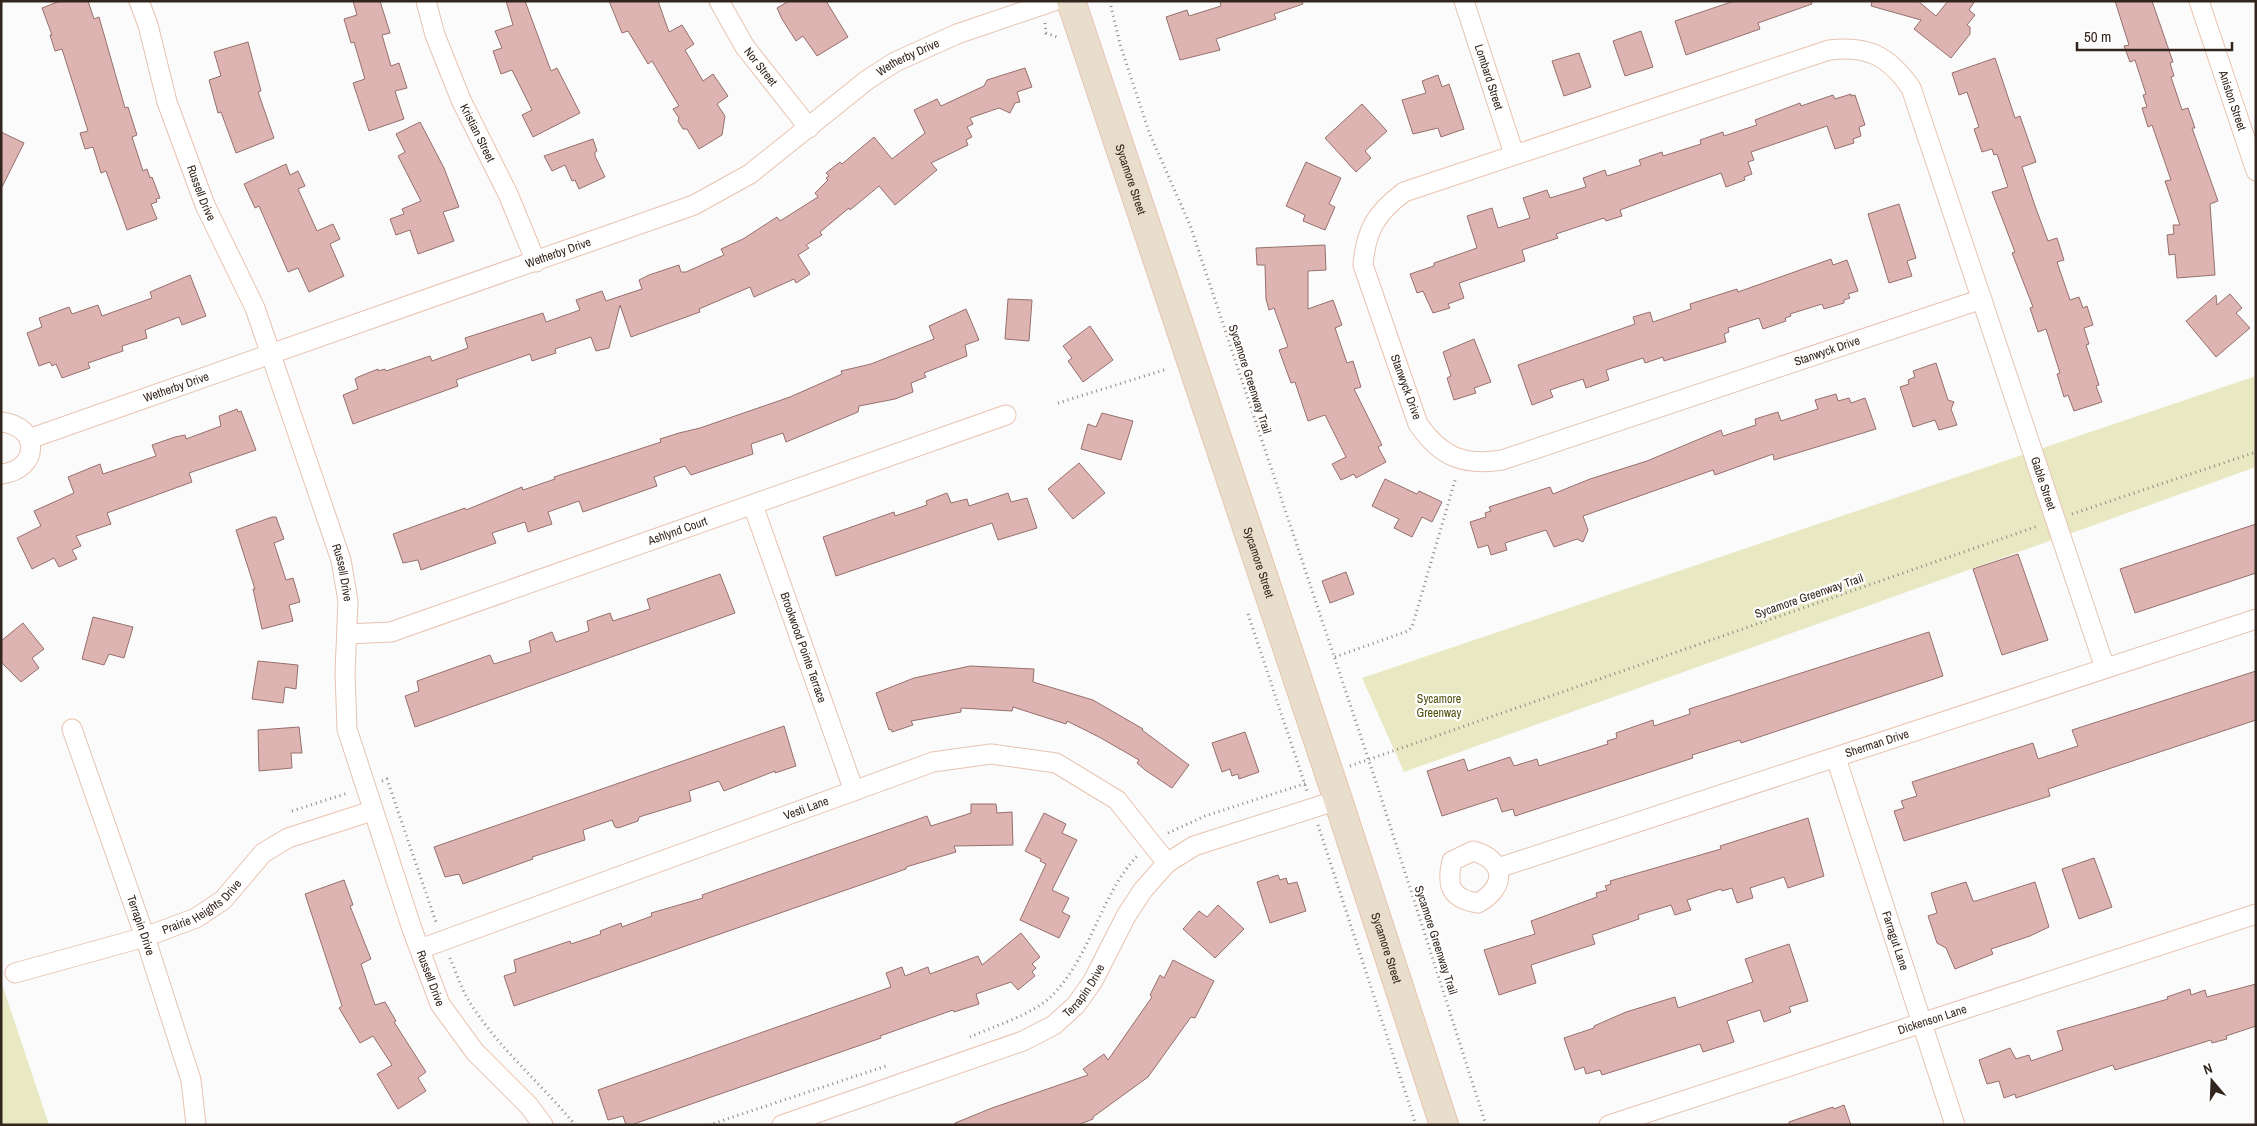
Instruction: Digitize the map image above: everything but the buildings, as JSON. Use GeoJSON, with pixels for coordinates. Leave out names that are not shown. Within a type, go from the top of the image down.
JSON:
{"type":"FeatureCollection","features":[{"type":"Feature","properties":{"kind":"street","name":"Russell Drive"},"geometry":{"type":"LineString","coordinates":[[139,1],[148,25],[167,102],[202,196],[256,308],[341,560],[348,601],[345,673],[346,729],[420,949],[440,1004],[475,1052],[529,1106],[543,1125]]}},
{"type":"Feature","properties":{"kind":"street","name":"Kristian Street"},"geometry":{"type":"LineString","coordinates":[[426,1],[435,35],[460,100],[508,194],[536,262]]}},
{"type":"Feature","properties":{"kind":"street","name":"Nor Street"},"geometry":{"type":"LineString","coordinates":[[719,1],[745,47],[809,128]]}},
{"type":"Feature","properties":{"kind":"street","name":"Wetherby Drive"},"geometry":{"type":"LineString","coordinates":[[29,439],[694,205],[723,191],[750,174],[867,80],[903,58],[957,34],[1054,1]]}},
{"type":"Feature","properties":{"kind":"street","name":"Sycamore Street"},"geometry":{"type":"LineString","coordinates":[[1071,1],[1338,800],[1444,1125]]}},
{"type":"Feature","properties":{"kind":"street","name":"Lombard Street"},"geometry":{"type":"LineString","coordinates":[[1464,1],[1514,154]]}},
{"type":"Feature","properties":{"kind":"street","name":"Aniston Street"},"geometry":{"type":"LineString","coordinates":[[2199,1],[2256,171]]}},
{"type":"Feature","properties":{"kind":"street","name":"Stanwyck Drive"},"geometry":{"type":"LineString","coordinates":[[1846,48],[1866,51],[1884,59],[1900,71],[1911,88],[1982,299],[1502,460],[1480,463],[1461,460],[1443,451],[1429,440],[1418,424],[1363,265],[1365,245],[1378,216],[1388,204],[1404,192],[1829,50],[1846,48]]}},
{"type":"Feature","properties":{"kind":"street","name":"Gable Street"},"geometry":{"type":"LineString","coordinates":[[1982,299],[2105,668]]}},
{"type":"Feature","properties":{"kind":"street","name":"Ashlynd Court"},"geometry":{"type":"LineString","coordinates":[[347,634],[391,632],[1006,415]]}},
{"type":"Feature","properties":{"kind":"street"},"geometry":{"type":"LineString","coordinates":[[1,422],[12,423],[23,429],[29,439],[31,452],[25,465],[15,473],[1,474]]}},
{"type":"Feature","properties":{"kind":"street","name":"Brookwood Pointe Terrace"},"geometry":{"type":"LineString","coordinates":[[752,505],[854,791]]}},
{"type":"Feature","properties":{"kind":"street","name":"Sherman Drive"},"geometry":{"type":"LineString","coordinates":[[1498,868],[2256,619]]}},
{"type":"Feature","properties":{"kind":"street","name":"Terrapin Drive"},"geometry":{"type":"LineString","coordinates":[[72,729],[191,1080],[196,1125]]}},
{"type":"Feature","properties":{"kind":"street","name":"Vesti Lane"},"geometry":{"type":"LineString","coordinates":[[420,949],[933,762],[992,754],[1056,763],[1117,800],[1166,863]]}},
{"type":"Feature","properties":{"kind":"street","name":"Farragut Lane"},"geometry":{"type":"LineString","coordinates":[[1836,758],[1955,1125]]}},
{"type":"Feature","properties":{"kind":"street","name":"Terrapin Drive"},"geometry":{"type":"LineString","coordinates":[[782,1125],[1023,1041],[1054,1025],[1076,1005],[1093,981],[1130,909],[1166,863],[1194,846],[1338,800]]}},
{"type":"Feature","properties":{"kind":"street","name":"Prairie Heights Drive"},"geometry":{"type":"LineString","coordinates":[[15,973],[144,937],[196,918],[223,900],[263,853],[288,838],[372,811]]}},
{"type":"Feature","properties":{"kind":"street","name":"Dickenson Lane"},"geometry":{"type":"LineString","coordinates":[[1609,1125],[2256,914]]}},
{"type":"Feature","properties":{"kind":"path","name":"Sycamore Greenway Trail"},"geometry":{"type":"LineString","coordinates":[[1110,6],[1120,44],[1149,132],[1190,225],[1369,760],[1486,1125]]}},
{"type":"Feature","properties":{"kind":"path"},"geometry":{"type":"LineString","coordinates":[[1045,23],[1046,33],[1057,37],[1060,46]]}},
{"type":"Feature","properties":{"kind":"path"},"geometry":{"type":"LineString","coordinates":[[1164,360],[1170,379]]}},
{"type":"Feature","properties":{"kind":"path"},"geometry":{"type":"LineString","coordinates":[[1058,403],[1167,369]]}},
{"type":"Feature","properties":{"kind":"path","name":"Sycamore Greenway Trail"},"geometry":{"type":"LineString","coordinates":[[1358,764],[2256,452]]}},
{"type":"Feature","properties":{"kind":"path"},"geometry":{"type":"LineString","coordinates":[[1335,657],[1408,631],[1412,627],[1461,460]]}},
{"type":"Feature","properties":{"kind":"path"},"geometry":{"type":"LineString","coordinates":[[1245,605],[1416,1125]]}},
{"type":"Feature","properties":{"kind":"path"},"geometry":{"type":"LineString","coordinates":[[387,779],[436,921]]}},
{"type":"Feature","properties":{"kind":"path"},"geometry":{"type":"LineString","coordinates":[[1166,836],[1170,830],[1205,816],[1305,784]]}},
{"type":"Feature","properties":{"kind":"path"},"geometry":{"type":"LineString","coordinates":[[292,811],[347,793]]}},
{"type":"Feature","properties":{"kind":"path"},"geometry":{"type":"LineString","coordinates":[[961,1041],[1044,1002],[1062,985],[1077,961],[1110,894],[1132,861],[1142,854]]}},
{"type":"Feature","properties":{"kind":"path"},"geometry":{"type":"LineString","coordinates":[[449,956],[469,1001],[510,1053],[553,1098],[574,1125]]}},
{"type":"Feature","properties":{"kind":"path"},"geometry":{"type":"LineString","coordinates":[[709,1125],[895,1062]]}},
{"type":"Feature","properties":{"kind":"green space","name":"Sycamore Greenway"},"geometry":{"type":"Polygon","coordinates":[[[2256,376],[2256,467],[1404,772],[1362,678],[2256,376]]]}},
{"type":"Feature","properties":{"kind":"green space"},"geometry":{"type":"Polygon","coordinates":[[[1,981],[49,1125],[1,1125],[1,981]]]}}]}
